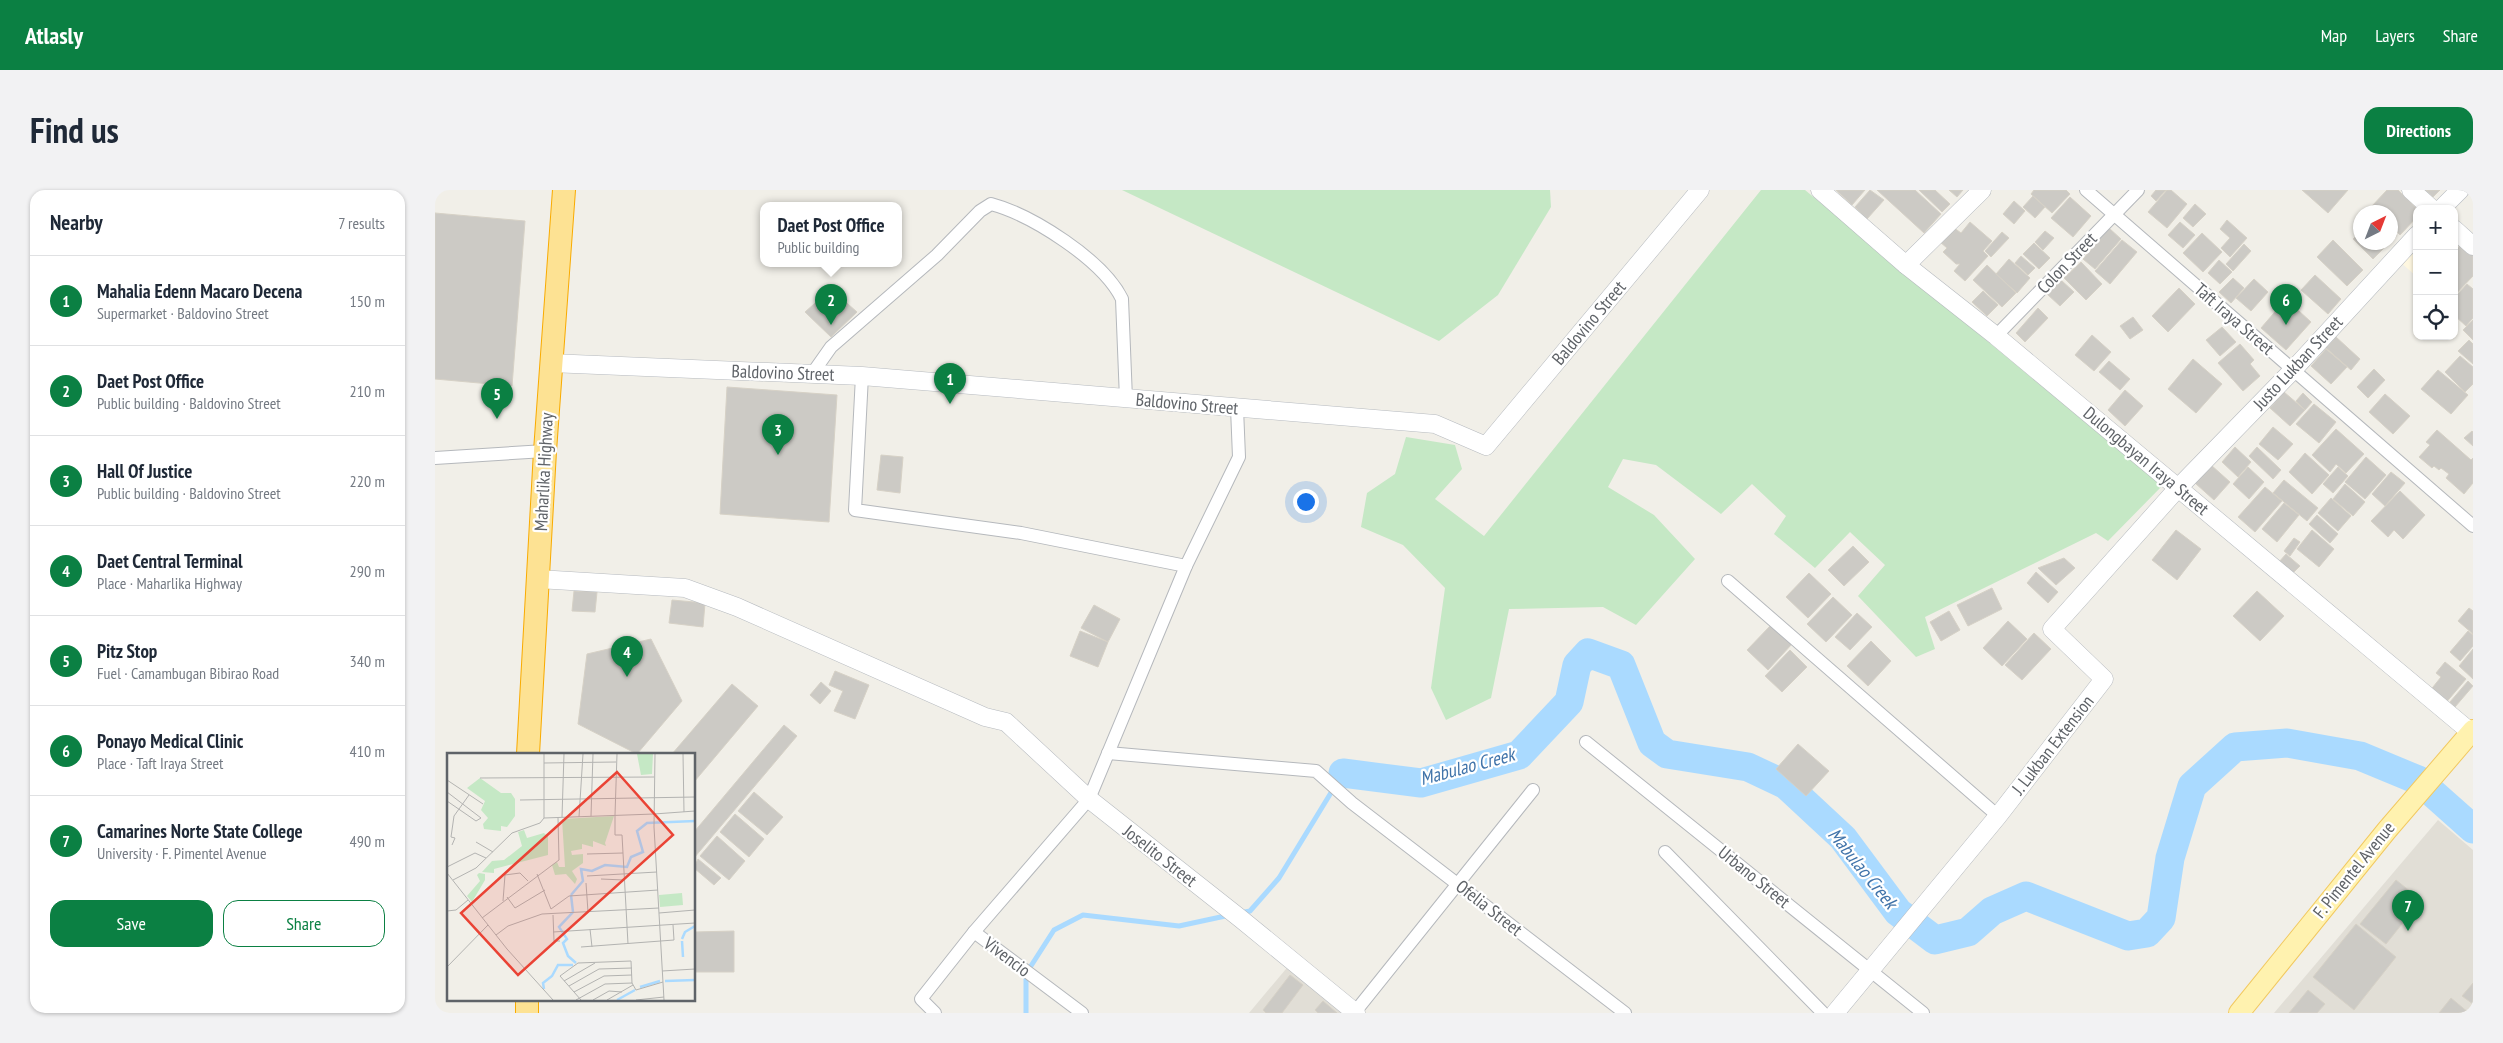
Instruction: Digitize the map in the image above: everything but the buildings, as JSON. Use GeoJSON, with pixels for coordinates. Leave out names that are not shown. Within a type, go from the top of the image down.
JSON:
{"type":"FeatureCollection","features":[{"type":"Feature","properties":{"kind":"highway","name":"Maharlika Highway"},"geometry":{"type":"LineString","coordinates":[[528,753],[550,363],[564,190]]}},
{"type":"Feature","properties":{"kind":"highway"},"geometry":{"type":"LineString","coordinates":[[527,1000],[527,1013]]}},
{"type":"Feature","properties":{"kind":"main road","name":"F. Pimentel Avenue"},"geometry":{"type":"LineString","coordinates":[[2239,1013],[2422,789],[2472,732]]}},
{"type":"Feature","properties":{"kind":"street","name":"Baldovino Street"},"geometry":{"type":"LineString","coordinates":[[550,363],[862,376],[1435,424],[1486,446],[1700,190]]}},
{"type":"Feature","properties":{"kind":"street","name":"Dulongbayan Iraya Street"},"geometry":{"type":"LineString","coordinates":[[1820,190],[1906,264],[1997,336],[2472,732]]}},
{"type":"Feature","properties":{"kind":"street"},"geometry":{"type":"LineString","coordinates":[[1906,264],[1982,190]]}},
{"type":"Feature","properties":{"kind":"street","name":"Taft Iraya Street"},"geometry":{"type":"LineString","coordinates":[[2086,190],[2292,371],[2473,526]]}},
{"type":"Feature","properties":{"kind":"street","name":"Colon Street"},"geometry":{"type":"LineString","coordinates":[[1997,336],[2138,190]]}},
{"type":"Feature","properties":{"kind":"street"},"geometry":{"type":"LineString","coordinates":[[2411,190],[2428,205]]}},
{"type":"Feature","properties":{"kind":"street"},"geometry":{"type":"LineString","coordinates":[[2445,205],[2460,190]]}},
{"type":"Feature","properties":{"kind":"street"},"geometry":{"type":"LineString","coordinates":[[812,374],[831,347],[937,255],[979,211],[991,204],[1007,208],[1056,236],[1087,257],[1116,285],[1122,299],[1126,398]]}},
{"type":"Feature","properties":{"kind":"street"},"geometry":{"type":"LineString","coordinates":[[2458,233],[2473,246]]}},
{"type":"Feature","properties":{"kind":"street","name":"Justo Lukban Street"},"geometry":{"type":"LineString","coordinates":[[2178,488],[2292,371],[2413,239]]}},
{"type":"Feature","properties":{"kind":"street"},"geometry":{"type":"LineString","coordinates":[[862,376],[855,510],[1021,533],[1186,566]]}},
{"type":"Feature","properties":{"kind":"street"},"geometry":{"type":"LineString","coordinates":[[935,1013],[921,999],[974,932],[1089,799],[1186,566],[1239,457],[1237,408]]}},
{"type":"Feature","properties":{"kind":"street"},"geometry":{"type":"LineString","coordinates":[[435,458],[545,451]]}},
{"type":"Feature","properties":{"kind":"street","name":"J. Lukban Extension"},"geometry":{"type":"LineString","coordinates":[[1835,1013],[1929,896],[1998,816],[2104,679],[2052,629],[2178,488]]}},
{"type":"Feature","properties":{"kind":"street","name":"Joselito Street"},"geometry":{"type":"LineString","coordinates":[[538,580],[656,584],[685,588],[737,607],[985,717],[1006,722],[1089,799],[1356,1013]]}},
{"type":"Feature","properties":{"kind":"street"},"geometry":{"type":"LineString","coordinates":[[1728,581],[1998,816]]}},
{"type":"Feature","properties":{"kind":"street","name":"Urbano Street"},"geometry":{"type":"LineString","coordinates":[[1586,742],[1923,1013]]}},
{"type":"Feature","properties":{"kind":"street","name":"Ofelia Street"},"geometry":{"type":"LineString","coordinates":[[1108,753],[1316,771],[1352,802],[1625,1013]]}},
{"type":"Feature","properties":{"kind":"street"},"geometry":{"type":"LineString","coordinates":[[1356,1013],[1533,790]]}},
{"type":"Feature","properties":{"kind":"street"},"geometry":{"type":"LineString","coordinates":[[1665,852],[1823,1013]]}},
{"type":"Feature","properties":{"kind":"street","name":"Vivencio"},"geometry":{"type":"LineString","coordinates":[[974,932],[1082,1013]]}},
{"type":"Feature","properties":{"kind":"shaded area"},"geometry":{"type":"Polygon","coordinates":[[[2413,245],[2413,273],[2398,260],[2413,245]]]}},
{"type":"Feature","properties":{"kind":"shaded area"},"geometry":{"type":"Polygon","coordinates":[[[2438,820],[2473,850],[2473,1013],[2274,1013],[2438,820]]]}},
{"type":"Feature","properties":{"kind":"shaded area"},"geometry":{"type":"Polygon","coordinates":[[[1291,963],[1350,1013],[1249,1013],[1291,963]]]}},
{"type":"Feature","properties":{"kind":"green space"},"geometry":{"type":"Polygon","coordinates":[[[1122,190],[1550,190],[1551,207],[1498,295],[1439,341],[1122,190]]]}},
{"type":"Feature","properties":{"kind":"green space"},"geometry":{"type":"Polygon","coordinates":[[[1761,190],[1805,190],[2162,486],[2108,541],[2096,533],[1925,617],[1935,649],[1916,657],[1858,596],[1885,565],[1850,532],[1815,568],[1774,534],[1786,516],[1752,484],[1721,514],[1656,465],[1623,459],[1608,487],[1654,515],[1695,559],[1636,625],[1603,607],[1509,609],[1491,698],[1446,720],[1431,688],[1445,588],[1403,545],[1361,527],[1367,493],[1395,474],[1406,437],[1455,445],[1462,469],[1435,499],[1484,536],[1761,190]]]}},
{"type":"Feature","properties":{"kind":"waterway","name":"Mabulao Creek"},"geometry":{"type":"LineString","coordinates":[[1343,773],[1421,783],[1519,755],[1569,702],[1577,665],[1588,653],[1621,665],[1652,743],[1667,754],[1748,767],[1786,785],[1843,838],[1898,912],[1935,940],[1968,932],[1992,911],[2026,896],[2128,936],[2147,933],[2161,918],[2170,858],[2192,786],[2235,747],[2287,743],[2360,756],[2418,780],[2473,829]]}},
{"type":"Feature","properties":{"kind":"waterway","name":"Mabulao Creek"},"geometry":{"type":"LineString","coordinates":[[1240,913],[1250,911],[1279,878],[1343,773]]}},
{"type":"Feature","properties":{"kind":"waterway","name":"Mabulao Creek"},"geometry":{"type":"LineString","coordinates":[[1026,1013],[1026,975],[1029,969],[1054,930],[1083,915],[1179,926],[1230,915]]}},
{"type":"Feature","properties":{"kind":"place","name":"Daet Post Office"},"geometry":{"type":"Point","coordinates":[831,325]}},
{"type":"Feature","properties":{"kind":"place","name":"Ponayo Medical Clinic"},"geometry":{"type":"Point","coordinates":[2286,325]}},
{"type":"Feature","properties":{"kind":"place","name":"Mahalia Edenn Macaro Decena"},"geometry":{"type":"Point","coordinates":[950,404]}},
{"type":"Feature","properties":{"kind":"place","name":"Pitz Stop"},"geometry":{"type":"Point","coordinates":[497,419]}},
{"type":"Feature","properties":{"kind":"place","name":"Hall Of Justice"},"geometry":{"type":"Point","coordinates":[778,455]}},
{"type":"Feature","properties":{"kind":"place","name":"Daet Central Terminal"},"geometry":{"type":"Point","coordinates":[627,677]}},
{"type":"Feature","properties":{"kind":"place","name":"Camarines Norte State College"},"geometry":{"type":"Point","coordinates":[2408,931]}}]}
